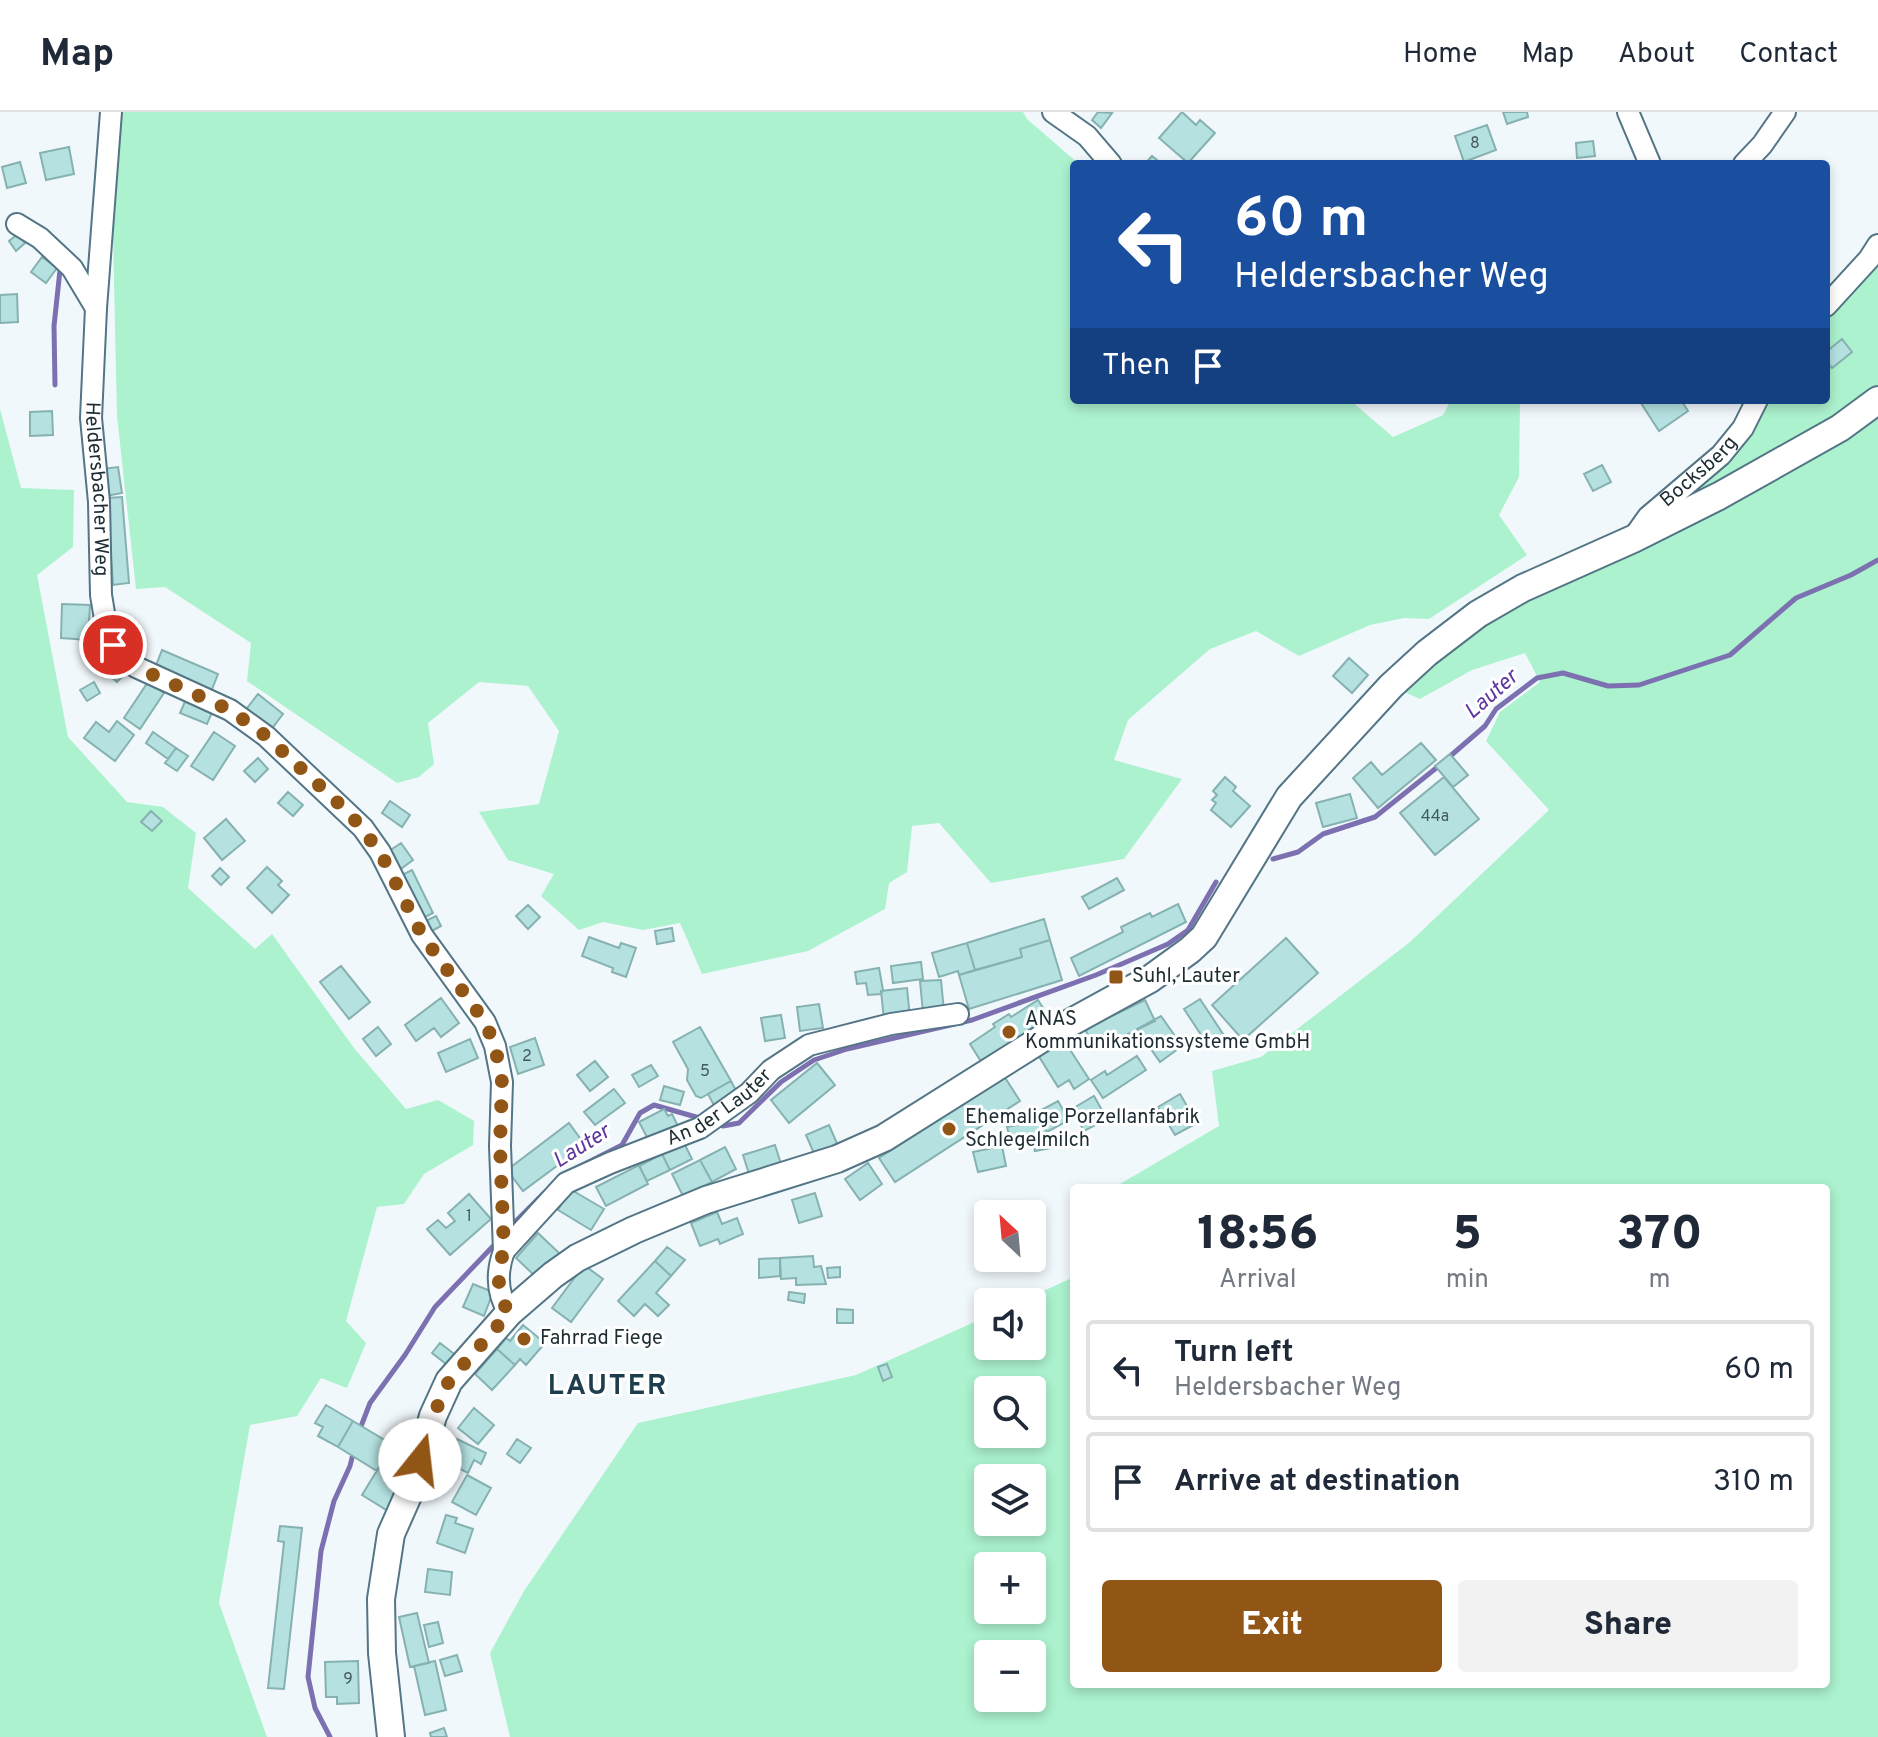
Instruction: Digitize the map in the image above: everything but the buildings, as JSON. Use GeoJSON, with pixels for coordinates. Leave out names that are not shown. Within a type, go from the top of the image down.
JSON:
{"type":"FeatureCollection","features":[{"type":"Feature","properties":{"kind":"street","name":"Heldersbacher Weg"},"geometry":{"type":"LineString","coordinates":[[111,112],[96,308],[92,433],[99,502],[101,595],[106,625],[113,645],[136,667],[230,710],[266,736],[354,819],[380,852],[422,935],[485,1022],[495,1046],[502,1082],[504,1251],[499,1264],[500,1297],[509,1313]]}},
{"type":"Feature","properties":{"kind":"street"},"geometry":{"type":"LineString","coordinates":[[1053,112],[1087,136],[1108,160]]}},
{"type":"Feature","properties":{"kind":"street"},"geometry":{"type":"LineString","coordinates":[[1628,112],[1648,160]]}},
{"type":"Feature","properties":{"kind":"street"},"geometry":{"type":"LineString","coordinates":[[1748,160],[1785,112]]}},
{"type":"Feature","properties":{"kind":"street"},"geometry":{"type":"LineString","coordinates":[[17,224],[40,238],[72,268],[96,308]]}},
{"type":"Feature","properties":{"kind":"street"},"geometry":{"type":"LineString","coordinates":[[1830,302],[1878,245]]}},
{"type":"Feature","properties":{"kind":"street"},"geometry":{"type":"LineString","coordinates":[[391,1737],[382,1653],[381,1599],[391,1534],[414,1482],[433,1416],[449,1381],[509,1313],[565,1266],[621,1235],[706,1200],[837,1159],[884,1138],[1046,1036],[1171,965],[1204,937],[1289,797],[1370,708],[1418,661],[1478,614],[1523,588],[1719,496],[1840,428],[1878,400]]}},
{"type":"Feature","properties":{"kind":"street","name":"Bocksberg"},"geometry":{"type":"LineString","coordinates":[[1633,539],[1648,517],[1721,455],[1743,428],[1755,404]]}},
{"type":"Feature","properties":{"kind":"street","name":"An der Lauter"},"geometry":{"type":"LineString","coordinates":[[504,1251],[566,1183],[700,1128],[749,1093],[771,1070],[809,1045],[891,1024],[958,1014]]}},
{"type":"Feature","properties":{"kind":"green space"},"geometry":{"type":"Polygon","coordinates":[[[118,112],[1023,112],[1074,160],[1070,160],[1070,404],[1355,404],[1393,437],[1443,415],[1449,404],[1520,404],[1519,477],[1499,515],[1527,555],[1429,619],[1404,618],[1370,625],[1299,656],[1256,631],[1210,649],[1128,720],[1114,760],[1182,779],[1124,859],[991,883],[939,823],[912,826],[907,872],[889,883],[885,909],[808,951],[702,974],[680,923],[643,930],[603,922],[579,930],[541,896],[554,874],[508,860],[479,812],[539,804],[559,731],[528,686],[479,682],[428,723],[434,764],[419,777],[397,783],[247,681],[251,643],[165,587],[136,589],[117,416],[112,190],[118,112]]]}},
{"type":"Feature","properties":{"kind":"green space"},"geometry":{"type":"Polygon","coordinates":[[[1878,245],[1878,1737],[510,1737],[490,1653],[524,1591],[638,1423],[856,1375],[974,1322],[974,1360],[1046,1360],[1046,1290],[1070,1279],[1070,1688],[1830,1688],[1830,1184],[1120,1184],[1219,1126],[1212,1071],[1261,1057],[1410,942],[1549,810],[1486,741],[1500,712],[1540,682],[1525,653],[1472,670],[1420,699],[1391,686],[1427,653],[1633,539],[1700,474],[1754,404],[1830,404],[1830,301],[1878,245]]]}},
{"type":"Feature","properties":{"kind":"green space"},"geometry":{"type":"Polygon","coordinates":[[[0,409],[21,488],[74,490],[73,547],[37,575],[68,737],[127,802],[163,807],[196,833],[188,888],[255,949],[272,934],[354,1048],[406,1109],[438,1100],[474,1121],[473,1145],[424,1174],[404,1204],[377,1207],[346,1321],[366,1343],[347,1388],[321,1378],[297,1416],[250,1425],[219,1603],[267,1737],[0,1737],[0,409]]]}},
{"type":"Feature","properties":{"kind":"waterway"},"geometry":{"type":"LineString","coordinates":[[55,385],[54,326],[60,270]]}},
{"type":"Feature","properties":{"kind":"waterway","name":"Lauter"},"geometry":{"type":"LineString","coordinates":[[1448,758],[1485,726],[1496,709],[1537,678],[1563,673],[1608,686],[1639,685],[1730,655],[1796,598],[1878,560]]}},
{"type":"Feature","properties":{"kind":"waterway","name":"Lauter"},"geometry":{"type":"LineString","coordinates":[[1273,859],[1298,852],[1323,834],[1375,817],[1440,765]]}},
{"type":"Feature","properties":{"kind":"waterway","name":"Lauter"},"geometry":{"type":"LineString","coordinates":[[716,1123],[723,1126],[739,1123],[781,1082],[814,1060],[847,1049],[972,1020],[1096,975],[1168,944],[1188,930],[1216,882]]}},
{"type":"Feature","properties":{"kind":"waterway","name":"Lauter"},"geometry":{"type":"LineString","coordinates":[[577,1168],[622,1145],[640,1113],[654,1105],[703,1119]]}},
{"type":"Feature","properties":{"kind":"waterway","name":"Lauter"},"geometry":{"type":"LineString","coordinates":[[509,1228],[544,1193]]}},
{"type":"Feature","properties":{"kind":"waterway","name":"Lauter"},"geometry":{"type":"LineString","coordinates":[[360,1429],[370,1403],[435,1307],[497,1242]]}},
{"type":"Feature","properties":{"kind":"waterway","name":"Lauter"},"geometry":{"type":"LineString","coordinates":[[330,1737],[315,1708],[308,1677],[321,1551],[334,1501],[354,1450]]}},
{"type":"Feature","properties":{"kind":"place","name":"Suhl, Lauter"},"geometry":{"type":"Point","coordinates":[1116,977]}},
{"type":"Feature","properties":{"kind":"place","name":"ANAS Kommunikationssysteme GmbH"},"geometry":{"type":"Point","coordinates":[1009,1032]}},
{"type":"Feature","properties":{"kind":"place","name":"Ehemalige Porzellanfabrik Schlegelmilch"},"geometry":{"type":"Point","coordinates":[949,1129]}},
{"type":"Feature","properties":{"kind":"place","name":"Fahrrad Fiege"},"geometry":{"type":"Point","coordinates":[524,1339]}},
{"type":"Feature","properties":{"kind":"district","name":"LAUTER"},"geometry":{"type":"Point","coordinates":[608,1387]}},
{"type":"Feature","properties":{"kind":"route"},"geometry":{"type":"LineString","coordinates":[[113,645],[136,667],[230,710],[266,736],[363,828],[380,852],[422,935],[485,1022],[495,1046],[502,1082],[500,1146],[504,1251],[499,1264],[500,1297],[509,1313],[449,1381],[433,1416],[420,1460]]}}]}
